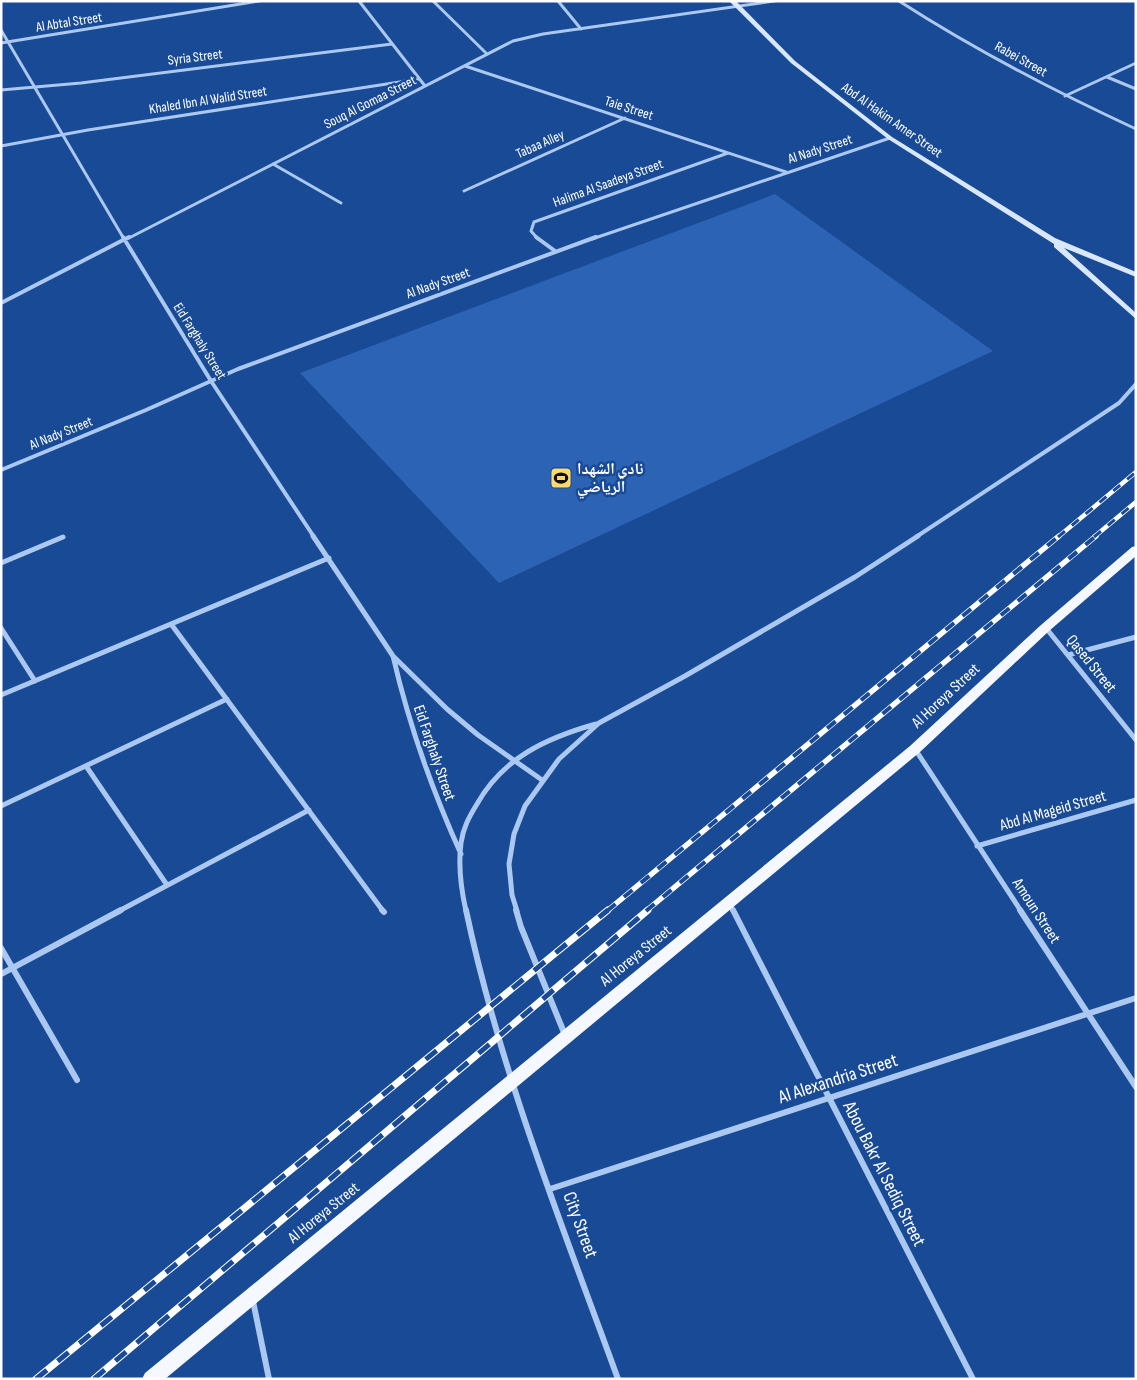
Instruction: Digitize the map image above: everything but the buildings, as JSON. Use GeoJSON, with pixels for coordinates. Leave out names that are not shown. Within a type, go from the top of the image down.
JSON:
{"type":"FeatureCollection","features":[{"type":"Feature","properties":{"kind":"main road","name":"Al Horeya Street"},"geometry":{"type":"LineString","coordinates":[[151,1379],[915,749],[1045,628],[1136,550]]}},
{"type":"Feature","properties":{"kind":"street","name":"Al Abtal Street"},"geometry":{"type":"LineString","coordinates":[[1,43],[259,1]]}},
{"type":"Feature","properties":{"kind":"street"},"geometry":{"type":"LineString","coordinates":[[360,1],[425,86]]}},
{"type":"Feature","properties":{"kind":"street"},"geometry":{"type":"LineString","coordinates":[[433,1],[487,54]]}},
{"type":"Feature","properties":{"kind":"street"},"geometry":{"type":"LineString","coordinates":[[558,1],[581,29]]}},
{"type":"Feature","properties":{"kind":"street","name":"Souq Al Gomaa Street"},"geometry":{"type":"LineString","coordinates":[[1,303],[487,54],[522,38],[735,4],[774,1]]}},
{"type":"Feature","properties":{"kind":"street","name":"Rabei Street"},"geometry":{"type":"LineString","coordinates":[[899,1],[927,20],[1065,96],[1136,129]]}},
{"type":"Feature","properties":{"kind":"street","name":"Abd Al Hakim Amer Street"},"geometry":{"type":"LineString","coordinates":[[735,4],[793,62],[890,138],[1052,240],[1136,275]]}},
{"type":"Feature","properties":{"kind":"street","name":"Eid Farghaly Street"},"geometry":{"type":"LineString","coordinates":[[1,30],[124,239],[211,381],[393,656],[447,709],[512,760],[542,780]]}},
{"type":"Feature","properties":{"kind":"street","name":"Syria Street"},"geometry":{"type":"LineString","coordinates":[[1,90],[392,44]]}},
{"type":"Feature","properties":{"kind":"street"},"geometry":{"type":"LineString","coordinates":[[1065,96],[1136,63]]}},
{"type":"Feature","properties":{"kind":"street","name":"Taie Street"},"geometry":{"type":"LineString","coordinates":[[465,66],[787,172]]}},
{"type":"Feature","properties":{"kind":"street"},"geometry":{"type":"LineString","coordinates":[[1107,77],[1136,89]]}},
{"type":"Feature","properties":{"kind":"street","name":"Khaled Ibn Al Walid Street"},"geometry":{"type":"LineString","coordinates":[[1,146],[62,134],[419,79]]}},
{"type":"Feature","properties":{"kind":"street","name":"Tabaa Alley"},"geometry":{"type":"LineString","coordinates":[[464,191],[625,118]]}},
{"type":"Feature","properties":{"kind":"street","name":"Al Nady Street"},"geometry":{"type":"LineString","coordinates":[[1,470],[211,381],[555,251],[890,138]]}},
{"type":"Feature","properties":{"kind":"street","name":"Halima Al Saadeya Street"},"geometry":{"type":"LineString","coordinates":[[555,251],[534,236],[531,231],[534,222],[728,152]]}},
{"type":"Feature","properties":{"kind":"street"},"geometry":{"type":"LineString","coordinates":[[273,164],[341,203]]}},
{"type":"Feature","properties":{"kind":"street","name":"Abd Al Hakim Amer Street"},"geometry":{"type":"LineString","coordinates":[[1052,240],[1136,316]]}},
{"type":"Feature","properties":{"kind":"street"},"geometry":{"type":"LineString","coordinates":[[566,1037],[537,969],[512,895],[509,864],[514,834],[525,806],[542,780],[578,740],[599,723],[685,676],[855,577],[1119,403],[1136,384]]}},
{"type":"Feature","properties":{"kind":"street"},"geometry":{"type":"LineString","coordinates":[[1,563],[63,537]]}},
{"type":"Feature","properties":{"kind":"street"},"geometry":{"type":"LineString","coordinates":[[1,695],[329,558]]}},
{"type":"Feature","properties":{"kind":"street"},"geometry":{"type":"LineString","coordinates":[[172,624],[384,912]]}},
{"type":"Feature","properties":{"kind":"street"},"geometry":{"type":"LineString","coordinates":[[1,628],[35,681]]}},
{"type":"Feature","properties":{"kind":"street","name":"Qased Street"},"geometry":{"type":"LineString","coordinates":[[1045,628],[1136,740]]}},
{"type":"Feature","properties":{"kind":"street"},"geometry":{"type":"LineString","coordinates":[[1068,656],[1136,637]]}},
{"type":"Feature","properties":{"kind":"street","name":"Eid Farghaly Street"},"geometry":{"type":"LineString","coordinates":[[393,656],[403,702],[418,751],[437,801],[461,854]]}},
{"type":"Feature","properties":{"kind":"street"},"geometry":{"type":"LineString","coordinates":[[1,806],[227,699]]}},
{"type":"Feature","properties":{"kind":"street","name":"City Street"},"geometry":{"type":"LineString","coordinates":[[599,723],[566,731],[540,742],[512,760],[494,778],[479,798],[465,826],[461,854],[461,882],[465,913],[512,1081],[618,1379]]}},
{"type":"Feature","properties":{"kind":"street","name":"Amoun Street"},"geometry":{"type":"LineString","coordinates":[[915,749],[1136,1087]]}},
{"type":"Feature","properties":{"kind":"street"},"geometry":{"type":"LineString","coordinates":[[86,766],[167,885]]}},
{"type":"Feature","properties":{"kind":"street","name":"Abd Al Mageid Street"},"geometry":{"type":"LineString","coordinates":[[977,846],[1136,800]]}},
{"type":"Feature","properties":{"kind":"street"},"geometry":{"type":"LineString","coordinates":[[1,974],[309,810]]}},
{"type":"Feature","properties":{"kind":"street","name":"Abou Bakr Al Sediq Street"},"geometry":{"type":"LineString","coordinates":[[728,903],[973,1379]]}},
{"type":"Feature","properties":{"kind":"street"},"geometry":{"type":"LineString","coordinates":[[1,948],[77,1080]]}},
{"type":"Feature","properties":{"kind":"street","name":"Al Alexandria Street"},"geometry":{"type":"LineString","coordinates":[[550,1189],[1136,998]]}},
{"type":"Feature","properties":{"kind":"street"},"geometry":{"type":"LineString","coordinates":[[252,1295],[269,1379]]}},
{"type":"Feature","properties":{"kind":"shaded area","name":"نادي الشهدا الرياضي"},"geometry":{"type":"Polygon","coordinates":[[[775,194],[993,351],[499,583],[300,373],[775,194]]]}},
{"type":"Feature","properties":{"kind":"railway"},"geometry":{"type":"LineString","coordinates":[[1058,537],[1136,472]]}},
{"type":"Feature","properties":{"kind":"railway"},"geometry":{"type":"LineString","coordinates":[[1094,537],[1136,502]]}},
{"type":"Feature","properties":{"kind":"railway"},"geometry":{"type":"LineString","coordinates":[[607,911],[1059,536]]}},
{"type":"Feature","properties":{"kind":"railway"},"geometry":{"type":"LineString","coordinates":[[646,911],[1096,536]]}},
{"type":"Feature","properties":{"kind":"railway"},"geometry":{"type":"LineString","coordinates":[[36,1379],[608,910]]}},
{"type":"Feature","properties":{"kind":"railway"},"geometry":{"type":"LineString","coordinates":[[94,1379],[648,910]]}},
{"type":"Feature","properties":{"kind":"place","name":"نادي الشهدا الرياضي"},"geometry":{"type":"Point","coordinates":[561,478]}}]}
